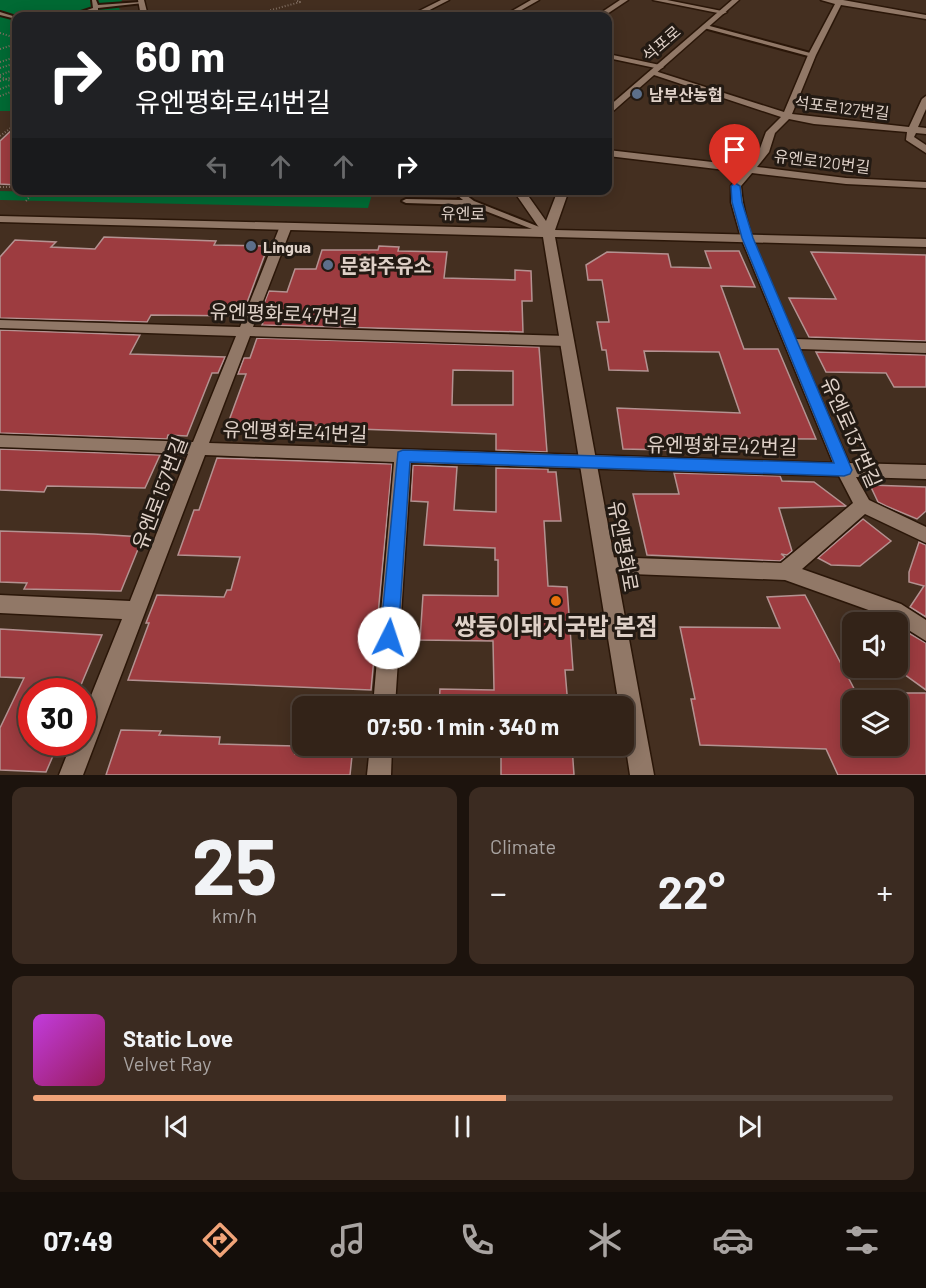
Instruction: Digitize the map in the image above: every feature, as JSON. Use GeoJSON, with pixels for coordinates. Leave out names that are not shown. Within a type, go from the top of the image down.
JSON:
{"type":"FeatureCollection","features":[{"type":"Feature","properties":{"kind":"street"},"geometry":{"type":"LineString","coordinates":[[421,12],[446,0]]}},
{"type":"Feature","properties":{"kind":"street"},"geometry":{"type":"LineString","coordinates":[[514,12],[536,0]]}},
{"type":"Feature","properties":{"kind":"street"},"geometry":{"type":"LineString","coordinates":[[606,12],[625,0]]}},
{"type":"Feature","properties":{"kind":"street"},"geometry":{"type":"LineString","coordinates":[[656,0],[723,12]]}},
{"type":"Feature","properties":{"kind":"street","name":"석포로"},"geometry":{"type":"LineString","coordinates":[[612,108],[736,0]]}},
{"type":"Feature","properties":{"kind":"street"},"geometry":{"type":"LineString","coordinates":[[824,0],[926,17]]}},
{"type":"Feature","properties":{"kind":"street"},"geometry":{"type":"LineString","coordinates":[[750,168],[764,152],[771,132],[787,116],[812,55],[840,1]]}},
{"type":"Feature","properties":{"kind":"street","name":"석포로127번길"},"geometry":{"type":"LineString","coordinates":[[612,57],[656,70],[787,116],[814,122],[926,131]]}},
{"type":"Feature","properties":{"kind":"street"},"geometry":{"type":"LineString","coordinates":[[926,99],[909,138],[926,150]]}},
{"type":"Feature","properties":{"kind":"street","name":"유엔로120번길"},"geometry":{"type":"LineString","coordinates":[[612,153],[846,181],[926,185]]}},
{"type":"Feature","properties":{"kind":"street","name":"유엔로137번길"},"geometry":{"type":"LineString","coordinates":[[750,168],[735,186],[747,238],[844,470],[862,505],[926,534]]}},
{"type":"Feature","properties":{"kind":"street","name":"유엔평화로"},"geometry":{"type":"LineString","coordinates":[[522,195],[548,232],[642,775]]}},
{"type":"Feature","properties":{"kind":"street"},"geometry":{"type":"LineString","coordinates":[[548,232],[562,195]]}},
{"type":"Feature","properties":{"kind":"street","name":"유엔로"},"geometry":{"type":"LineString","coordinates":[[0,219],[926,243]]}},
{"type":"Feature","properties":{"kind":"street","name":"유엔로157번길"},"geometry":{"type":"LineString","coordinates":[[71,775],[286,226]]}},
{"type":"Feature","properties":{"kind":"street","name":"유엔평화로47번길"},"geometry":{"type":"LineString","coordinates":[[0,324],[567,341]]}},
{"type":"Feature","properties":{"kind":"street","name":"유엔로137번길"},"geometry":{"type":"LineString","coordinates":[[790,344],[926,348]]}},
{"type":"Feature","properties":{"kind":"street","name":"유엔평화로41번길"},"geometry":{"type":"LineString","coordinates":[[0,441],[588,463]]}},
{"type":"Feature","properties":{"kind":"street"},"geometry":{"type":"LineString","coordinates":[[385,696],[403,456]]}},
{"type":"Feature","properties":{"kind":"street","name":"유엔평화로42번길"},"geometry":{"type":"LineString","coordinates":[[588,463],[926,472]]}},
{"type":"Feature","properties":{"kind":"street"},"geometry":{"type":"LineString","coordinates":[[785,572],[862,505]]}},
{"type":"Feature","properties":{"kind":"street"},"geometry":{"type":"LineString","coordinates":[[606,565],[785,572],[894,610],[926,631]]}},
{"type":"Feature","properties":{"kind":"street"},"geometry":{"type":"LineString","coordinates":[[0,604],[135,610]]}},
{"type":"Feature","properties":{"kind":"street"},"geometry":{"type":"LineString","coordinates":[[379,775],[380,756]]}},
{"type":"Feature","properties":{"kind":"lane"},"geometry":{"type":"LineString","coordinates":[[94,0],[97,7]]}},
{"type":"Feature","properties":{"kind":"lane"},"geometry":{"type":"LineString","coordinates":[[87,12],[97,7],[141,2]]}},
{"type":"Feature","properties":{"kind":"lane"},"geometry":{"type":"LineString","coordinates":[[706,27],[812,55]]}},
{"type":"Feature","properties":{"kind":"lane"},"geometry":{"type":"LineString","coordinates":[[461,195],[471,203],[548,232]]}},
{"type":"Feature","properties":{"kind":"lane"},"geometry":{"type":"LineString","coordinates":[[406,201],[471,203]]}},
{"type":"Feature","properties":{"kind":"path"},"geometry":{"type":"LineString","coordinates":[[264,12],[300,2],[295,0]]}},
{"type":"Feature","properties":{"kind":"path"},"geometry":{"type":"LineString","coordinates":[[0,76],[12,81]]}},
{"type":"Feature","properties":{"kind":"path"},"geometry":{"type":"LineString","coordinates":[[0,81],[12,77]]}},
{"type":"Feature","properties":{"kind":"path"},"geometry":{"type":"LineString","coordinates":[[1,95],[10,99]]}},
{"type":"Feature","properties":{"kind":"path"},"geometry":{"type":"LineString","coordinates":[[26,201],[31,195]]}},
{"type":"Feature","properties":{"kind":"green space"},"geometry":{"type":"Polygon","coordinates":[[[0,0],[122,0],[119,9],[122,12],[12,12],[12,111],[0,111],[0,0]]]}},
{"type":"Feature","properties":{"kind":"green space"},"geometry":{"type":"Polygon","coordinates":[[[0,191],[12,191],[12,195],[372,195],[368,208],[0,200],[0,191]]]}},
{"type":"Feature","properties":{"kind":"building"},"geometry":{"type":"Polygon","coordinates":[[[12,130],[12,185],[0,184],[0,141],[12,130]]]}},
{"type":"Feature","properties":{"kind":"building"},"geometry":{"type":"Polygon","coordinates":[[[104,237],[216,241],[214,245],[268,246],[242,316],[151,315],[147,322],[0,318],[0,257],[15,240],[56,242],[51,247],[95,249],[104,237]]]}},
{"type":"Feature","properties":{"kind":"building"},"geometry":{"type":"Polygon","coordinates":[[[379,246],[399,247],[398,251],[447,252],[444,278],[515,280],[515,270],[531,271],[532,301],[522,301],[523,332],[262,325],[265,317],[259,316],[269,291],[287,292],[295,269],[316,269],[322,250],[378,250],[379,246]]]}},
{"type":"Feature","properties":{"kind":"building"},"geometry":{"type":"Polygon","coordinates":[[[705,251],[739,251],[755,287],[721,286],[744,349],[778,349],[816,439],[664,438],[666,450],[623,449],[617,408],[740,413],[719,352],[644,351],[648,371],[609,370],[606,350],[602,350],[597,322],[609,322],[602,280],[588,280],[586,265],[607,252],[668,254],[671,267],[711,268],[705,251]]]}},
{"type":"Feature","properties":{"kind":"building"},"geometry":{"type":"Polygon","coordinates":[[[811,252],[926,255],[926,341],[809,337],[789,298],[836,299],[811,252]]]}},
{"type":"Feature","properties":{"kind":"building"},"geometry":{"type":"Polygon","coordinates":[[[0,330],[140,335],[130,354],[225,357],[218,373],[212,373],[187,436],[168,435],[167,439],[0,433],[0,330]]]}},
{"type":"Feature","properties":{"kind":"building"},"geometry":{"type":"Polygon","coordinates":[[[257,338],[539,347],[547,452],[496,450],[496,434],[330,428],[331,425],[227,426],[246,374],[238,374],[244,358],[250,358],[257,338]],[[453,370],[452,405],[513,405],[513,371],[453,370]]]}},
{"type":"Feature","properties":{"kind":"building"},"geometry":{"type":"Polygon","coordinates":[[[816,352],[926,355],[926,387],[894,387],[886,373],[826,372],[816,352]]]}},
{"type":"Feature","properties":{"kind":"building"},"geometry":{"type":"Polygon","coordinates":[[[0,449],[160,455],[145,488],[47,486],[44,492],[0,490],[0,449]]]}},
{"type":"Feature","properties":{"kind":"building"},"geometry":{"type":"Polygon","coordinates":[[[217,458],[392,464],[371,690],[128,680],[157,595],[224,597],[227,590],[231,590],[240,557],[178,555],[194,510],[199,510],[217,458]]]}},
{"type":"Feature","properties":{"kind":"building"},"geometry":{"type":"Polygon","coordinates":[[[413,465],[457,467],[454,510],[496,512],[496,468],[548,469],[548,472],[556,472],[561,521],[544,521],[548,586],[567,587],[573,670],[565,670],[567,696],[440,696],[440,689],[494,690],[493,641],[420,640],[423,595],[498,596],[498,560],[495,560],[495,548],[424,545],[428,502],[411,501],[413,465]]]}},
{"type":"Feature","properties":{"kind":"building"},"geometry":{"type":"Polygon","coordinates":[[[674,473],[780,476],[782,481],[814,482],[846,506],[779,508],[792,551],[787,555],[781,554],[785,557],[780,561],[647,555],[633,494],[679,494],[674,473]]]}},
{"type":"Feature","properties":{"kind":"building"},"geometry":{"type":"Polygon","coordinates":[[[870,485],[926,487],[926,511],[917,519],[886,506],[878,502],[870,485]]]}},
{"type":"Feature","properties":{"kind":"building"},"geometry":{"type":"Polygon","coordinates":[[[863,519],[891,541],[860,566],[831,565],[818,558],[863,519]]]}},
{"type":"Feature","properties":{"kind":"building"},"geometry":{"type":"Polygon","coordinates":[[[0,531],[143,537],[121,591],[24,589],[27,583],[0,582],[0,531]]]}},
{"type":"Feature","properties":{"kind":"building"},"geometry":{"type":"Polygon","coordinates":[[[919,542],[926,545],[926,617],[910,607],[924,586],[909,582],[909,572],[919,542]]]}},
{"type":"Feature","properties":{"kind":"building"},"geometry":{"type":"Polygon","coordinates":[[[805,595],[842,666],[842,678],[848,678],[855,690],[842,690],[842,756],[908,756],[908,693],[926,693],[926,775],[838,775],[826,749],[700,745],[691,699],[695,699],[680,627],[780,628],[767,597],[805,595]]]}},
{"type":"Feature","properties":{"kind":"building"},"geometry":{"type":"Polygon","coordinates":[[[0,629],[102,635],[84,678],[0,677],[0,629]]]}},
{"type":"Feature","properties":{"kind":"building"},"geometry":{"type":"Polygon","coordinates":[[[908,633],[926,643],[926,690],[908,677],[908,633]]]}},
{"type":"Feature","properties":{"kind":"building"},"geometry":{"type":"Polygon","coordinates":[[[18,690],[18,756],[53,756],[46,772],[0,770],[0,728],[18,690]]]}},
{"type":"Feature","properties":{"kind":"building"},"geometry":{"type":"Polygon","coordinates":[[[121,730],[161,731],[159,735],[220,737],[219,744],[292,746],[292,756],[352,756],[350,775],[106,775],[121,730]]]}},
{"type":"Feature","properties":{"kind":"building"},"geometry":{"type":"Polygon","coordinates":[[[501,756],[573,756],[574,775],[501,775],[501,756]]]}},
{"type":"Feature","properties":{"kind":"place","name":"남부산농협"},"geometry":{"type":"Point","coordinates":[637,94]}},
{"type":"Feature","properties":{"kind":"place","name":"Lingua"},"geometry":{"type":"Point","coordinates":[251,246]}},
{"type":"Feature","properties":{"kind":"place","name":"문화주유소"},"geometry":{"type":"Point","coordinates":[328,265]}},
{"type":"Feature","properties":{"kind":"place","name":"쌍둥이돼지국밥 본점"},"geometry":{"type":"Point","coordinates":[556,601]}},
{"type":"Feature","properties":{"kind":"route"},"geometry":{"type":"LineString","coordinates":[[389,638],[403,456],[844,470],[747,238],[735,186]]}}]}
